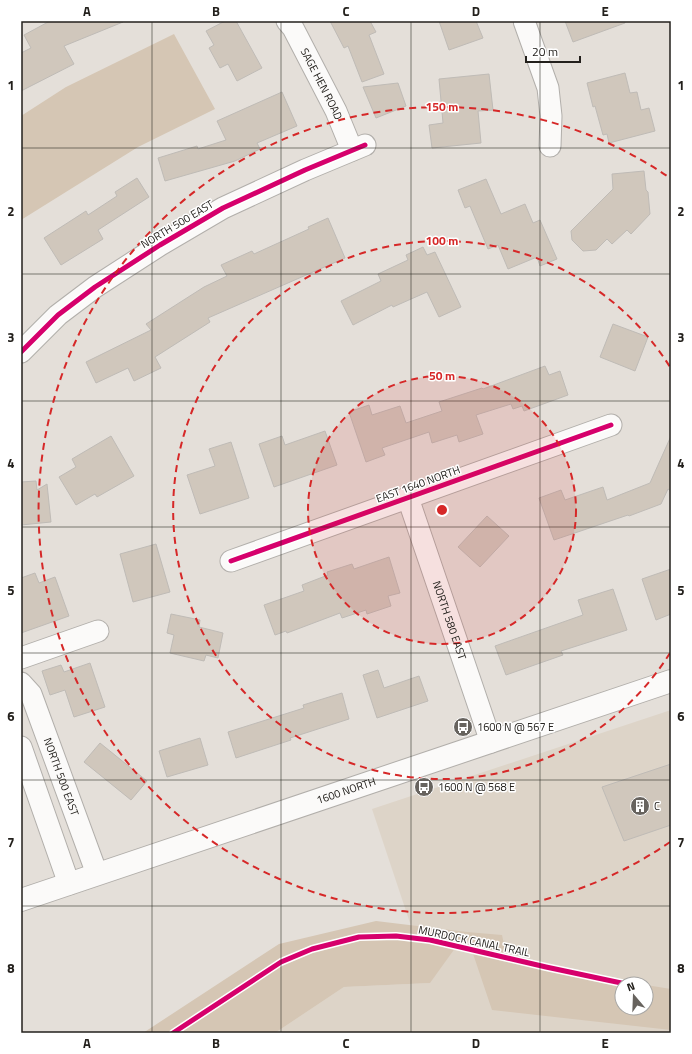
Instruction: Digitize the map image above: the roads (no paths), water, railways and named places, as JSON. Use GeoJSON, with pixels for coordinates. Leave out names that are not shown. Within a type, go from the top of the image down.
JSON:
{"type":"FeatureCollection","features":[{"type":"Feature","properties":{"kind":"main road","name":"1600 NORTH"},"geometry":{"type":"LineString","coordinates":[[21,900],[671,681]]}},
{"type":"Feature","properties":{"kind":"street","name":"SAGE HEN ROAD"},"geometry":{"type":"LineString","coordinates":[[288,21],[358,147]]}},
{"type":"Feature","properties":{"kind":"street"},"geometry":{"type":"LineString","coordinates":[[524,21],[548,88],[551,116],[550,146]]}},
{"type":"Feature","properties":{"kind":"street","name":"NORTH 500 EAST"},"geometry":{"type":"LineString","coordinates":[[21,351],[58,315],[95,287],[160,245],[223,208],[285,178],[358,147]]}},
{"type":"Feature","properties":{"kind":"street","name":"EAST 1640 NORTH"},"geometry":{"type":"LineString","coordinates":[[231,561],[611,426]]}},
{"type":"Feature","properties":{"kind":"street","name":"NORTH 580 EAST"},"geometry":{"type":"LineString","coordinates":[[408,498],[491,742]]}},
{"type":"Feature","properties":{"kind":"street"},"geometry":{"type":"LineString","coordinates":[[21,658],[98,632]]}},
{"type":"Feature","properties":{"kind":"street","name":"NORTH 500 EAST"},"geometry":{"type":"LineString","coordinates":[[21,683],[31,694],[97,874]]}},
{"type":"Feature","properties":{"kind":"street"},"geometry":{"type":"LineString","coordinates":[[21,747],[69,884]]}},
{"type":"Feature","properties":{"kind":"place","name":"1600 N @ 567 E"},"geometry":{"type":"Point","coordinates":[463,727]}},
{"type":"Feature","properties":{"kind":"place","name":"1600 N @ 568 E"},"geometry":{"type":"Point","coordinates":[424,787]}},
{"type":"Feature","properties":{"kind":"place","name":"C"},"geometry":{"type":"Point","coordinates":[640,806]}}]}
